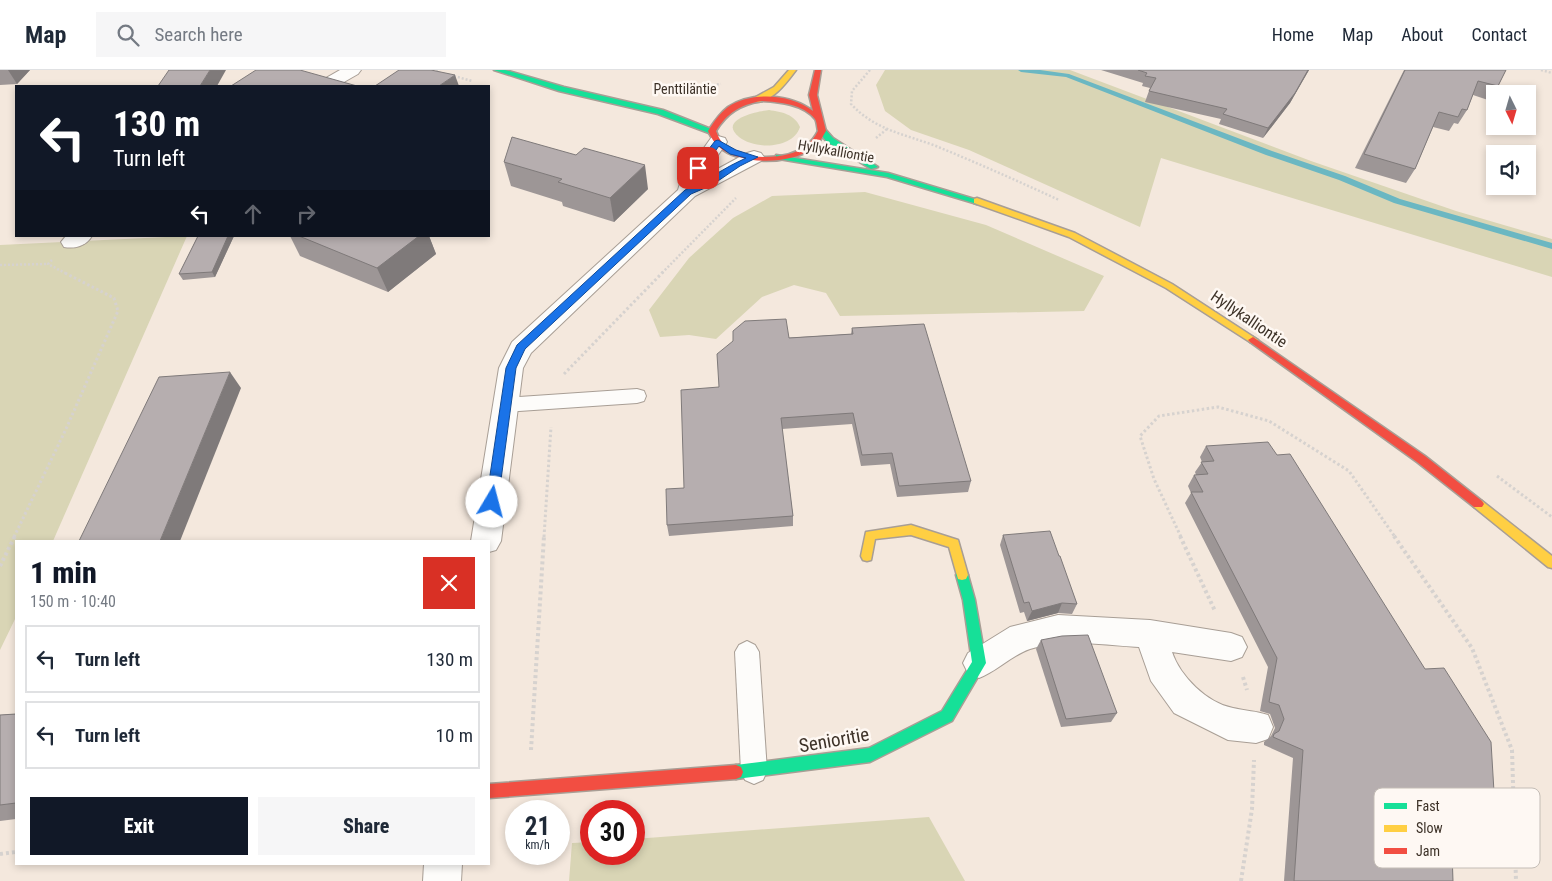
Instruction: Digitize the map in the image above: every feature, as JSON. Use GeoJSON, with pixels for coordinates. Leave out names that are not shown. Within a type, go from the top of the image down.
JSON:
{"type":"FeatureCollection","features":[{"type":"Feature","properties":{"kind":"main road","name":"Penttiläntie"},"geometry":{"type":"LineString","coordinates":[[497,70],[695,122],[733,152],[754,157],[779,157]]}},
{"type":"Feature","properties":{"kind":"main road"},"geometry":{"type":"LineString","coordinates":[[757,100],[778,89],[793,70]]}},
{"type":"Feature","properties":{"kind":"main road","name":"Hyllykalliontie"},"geometry":{"type":"LineString","coordinates":[[818,70],[812,94],[813,105],[822,131],[830,140],[888,175]]}},
{"type":"Feature","properties":{"kind":"main road"},"geometry":{"type":"LineString","coordinates":[[715,136],[714,120],[724,111],[738,104],[757,100],[776,100],[794,104],[809,110],[819,119]]}},
{"type":"Feature","properties":{"kind":"main road","name":"Penttiläntie"},"geometry":{"type":"LineString","coordinates":[[632,104],[675,104]]}},
{"type":"Feature","properties":{"kind":"main road","name":"Penttiläntie"},"geometry":{"type":"LineString","coordinates":[[720,104],[738,104]]}},
{"type":"Feature","properties":{"kind":"main road"},"geometry":{"type":"LineString","coordinates":[[779,157],[800,152],[816,142],[822,131]]}},
{"type":"Feature","properties":{"kind":"main road","name":"Hyllykalliontie"},"geometry":{"type":"LineString","coordinates":[[779,157],[888,175],[983,203],[1072,235],[1169,286],[1254,341],[1421,459],[1552,563]]}},
{"type":"Feature","properties":{"kind":"main road"},"geometry":{"type":"LineString","coordinates":[[867,556],[870,535],[911,530],[954,544],[968,600],[979,663]]}},
{"type":"Feature","properties":{"kind":"main road","name":"Senioritie"},"geometry":{"type":"LineString","coordinates":[[490,791],[754,771],[870,755],[947,716],[979,663]]}},
{"type":"Feature","properties":{"kind":"street"},"geometry":{"type":"LineString","coordinates":[[327,85],[352,70]]}},
{"type":"Feature","properties":{"kind":"street"},"geometry":{"type":"LineString","coordinates":[[688,192],[691,180],[715,136]]}},
{"type":"Feature","properties":{"kind":"street"},"geometry":{"type":"LineString","coordinates":[[486,540],[511,368],[521,348],[688,192],[709,183],[737,164],[754,157]]}},
{"type":"Feature","properties":{"kind":"street"},"geometry":{"type":"LineString","coordinates":[[979,663],[1021,637],[1058,629],[1150,634],[1231,647]]}},
{"type":"Feature","properties":{"kind":"street"},"geometry":{"type":"LineString","coordinates":[[1150,634],[1162,670],[1186,702],[1228,724],[1256,728]]}},
{"type":"Feature","properties":{"kind":"street"},"geometry":{"type":"LineString","coordinates":[[442,881],[443,865]]}},
{"type":"Feature","properties":{"kind":"lane"},"geometry":{"type":"LineString","coordinates":[[506,404],[638,396]]}},
{"type":"Feature","properties":{"kind":"lane"},"geometry":{"type":"LineString","coordinates":[[747,652],[754,771]]}},
{"type":"Feature","properties":{"kind":"path"},"geometry":{"type":"LineString","coordinates":[[870,70],[852,91],[851,104],[863,117],[887,129]]}},
{"type":"Feature","properties":{"kind":"path"},"geometry":{"type":"LineString","coordinates":[[1541,70],[1552,73]]}},
{"type":"Feature","properties":{"kind":"path"},"geometry":{"type":"LineString","coordinates":[[665,86],[699,87],[724,83]]}},
{"type":"Feature","properties":{"kind":"path"},"geometry":{"type":"LineString","coordinates":[[48,264],[77,239]]}},
{"type":"Feature","properties":{"kind":"path"},"geometry":{"type":"LineString","coordinates":[[0,265],[48,264],[114,298],[118,312],[66,429],[0,566]]}},
{"type":"Feature","properties":{"kind":"path"},"geometry":{"type":"LineString","coordinates":[[1218,617],[1154,479],[1140,436],[1159,416],[1218,407],[1268,421],[1349,471],[1472,648],[1512,750],[1512,788]]}},
{"type":"Feature","properties":{"kind":"path"},"geometry":{"type":"LineString","coordinates":[[0,854],[15,852]]}},
{"type":"Feature","properties":{"kind":"path"},"geometry":{"type":"LineString","coordinates":[[1515,868],[1516,881]]}},
{"type":"Feature","properties":{"kind":"shaded area"},"geometry":{"type":"Polygon","coordinates":[[[885,70],[1070,70],[1311,161],[1456,211],[1552,239],[1552,277],[1161,158],[1140,227],[969,150],[911,130],[885,111],[876,85],[885,70]]]}},
{"type":"Feature","properties":{"kind":"shaded area"},"geometry":{"type":"Polygon","coordinates":[[[769,110],[791,116],[800,127],[790,140],[773,145],[754,144],[739,137],[734,131],[733,125],[742,117],[769,110]]]}},
{"type":"Feature","properties":{"kind":"shaded area"},"geometry":{"type":"Polygon","coordinates":[[[865,192],[986,225],[1104,276],[1084,311],[840,316],[826,293],[794,285],[762,297],[716,339],[689,335],[660,337],[649,310],[689,258],[733,218],[772,196],[865,192]]]}},
{"type":"Feature","properties":{"kind":"shaded area"},"geometry":{"type":"Polygon","coordinates":[[[187,237],[53,540],[15,540],[15,619],[0,650],[0,245],[187,237]]]}},
{"type":"Feature","properties":{"kind":"shaded area"},"geometry":{"type":"Polygon","coordinates":[[[929,817],[965,881],[569,881],[572,843],[580,843],[580,865],[645,865],[645,838],[929,817]]]}},
{"type":"Feature","properties":{"kind":"building"},"geometry":{"type":"Polygon","coordinates":[[[169,70],[210,70],[201,85],[159,85],[169,70]]]}},
{"type":"Feature","properties":{"kind":"building"},"geometry":{"type":"Polygon","coordinates":[[[256,70],[300,70],[353,85],[233,85],[256,70]]]}},
{"type":"Feature","properties":{"kind":"building"},"geometry":{"type":"Polygon","coordinates":[[[399,70],[431,70],[455,75],[440,85],[376,85],[399,70]]]}},
{"type":"Feature","properties":{"kind":"building"},"geometry":{"type":"Polygon","coordinates":[[[1138,70],[1308,70],[1295,93],[1268,128],[1223,114],[1227,109],[1149,91],[1156,78],[1145,76],[1147,73],[1138,70]]]}},
{"type":"Feature","properties":{"kind":"building"},"geometry":{"type":"Polygon","coordinates":[[[1405,70],[1506,70],[1498,85],[1478,81],[1467,110],[1462,109],[1458,117],[1439,112],[1415,169],[1364,154],[1405,70]]]}},
{"type":"Feature","properties":{"kind":"building"},"geometry":{"type":"Polygon","coordinates":[[[512,137],[576,155],[584,148],[645,165],[610,198],[558,182],[562,179],[504,162],[512,137]]]}},
{"type":"Feature","properties":{"kind":"building"},"geometry":{"type":"Polygon","coordinates":[[[198,237],[228,237],[212,272],[179,274],[198,237]]]}},
{"type":"Feature","properties":{"kind":"building"},"geometry":{"type":"Polygon","coordinates":[[[301,237],[418,237],[377,268],[301,237]]]}},
{"type":"Feature","properties":{"kind":"building"},"geometry":{"type":"Polygon","coordinates":[[[786,319],[789,338],[853,334],[852,328],[924,324],[971,481],[899,486],[892,453],[862,455],[853,413],[781,418],[793,516],[667,525],[666,489],[684,488],[681,390],[719,387],[717,354],[733,341],[733,331],[745,321],[786,319]]]}},
{"type":"Feature","properties":{"kind":"building"},"geometry":{"type":"Polygon","coordinates":[[[230,372],[160,540],[79,540],[159,377],[230,372]]]}},
{"type":"Feature","properties":{"kind":"building"},"geometry":{"type":"Polygon","coordinates":[[[1268,442],[1277,455],[1290,454],[1425,669],[1444,668],[1491,742],[1494,788],[1374,788],[1374,868],[1453,868],[1453,881],[1294,881],[1303,750],[1273,737],[1279,731],[1284,719],[1279,705],[1269,702],[1277,658],[1191,492],[1203,492],[1194,475],[1208,474],[1201,462],[1214,461],[1206,446],[1268,442]]]}},
{"type":"Feature","properties":{"kind":"building"},"geometry":{"type":"Polygon","coordinates":[[[1050,531],[1077,604],[1062,603],[1032,611],[1029,602],[1024,603],[1003,535],[1050,531]]]}},
{"type":"Feature","properties":{"kind":"building"},"geometry":{"type":"Polygon","coordinates":[[[1088,635],[1117,713],[1066,719],[1041,640],[1062,636],[1088,635]]]}},
{"type":"Feature","properties":{"kind":"building"},"geometry":{"type":"Polygon","coordinates":[[[15,714],[15,803],[0,805],[0,715],[15,714]]]}},
{"type":"Feature","properties":{"kind":"waterway"},"geometry":{"type":"LineString","coordinates":[[1021,70],[1067,75],[1269,153],[1342,178],[1397,201],[1552,246]]}},
{"type":"Feature","properties":{"kind":"traffic: fast"},"geometry":{"type":"LineString","coordinates":[[497,70],[562,89],[660,112],[712,131]]}},
{"type":"Feature","properties":{"kind":"traffic: fast"},"geometry":{"type":"LineString","coordinates":[[822,131],[830,140],[874,167]]}},
{"type":"Feature","properties":{"kind":"traffic: fast"},"geometry":{"type":"LineString","coordinates":[[779,157],[888,175],[977,201]]}},
{"type":"Feature","properties":{"kind":"traffic: fast"},"geometry":{"type":"LineString","coordinates":[[736,772],[870,755],[947,716],[979,663],[969,600],[962,575]]}},
{"type":"Feature","properties":{"kind":"traffic: slow"},"geometry":{"type":"LineString","coordinates":[[757,100],[777,89],[793,70]]}},
{"type":"Feature","properties":{"kind":"traffic: slow"},"geometry":{"type":"LineString","coordinates":[[977,201],[1072,235],[1169,286],[1253,340]]}},
{"type":"Feature","properties":{"kind":"traffic: slow"},"geometry":{"type":"LineString","coordinates":[[1478,504],[1552,563]]}},
{"type":"Feature","properties":{"kind":"traffic: slow"},"geometry":{"type":"LineString","coordinates":[[867,556],[870,535],[911,530],[954,544],[962,575]]}},
{"type":"Feature","properties":{"kind":"traffic: jam"},"geometry":{"type":"LineString","coordinates":[[818,70],[813,95],[822,131],[816,141],[807,149],[788,156],[753,158],[731,152],[723,147],[712,131],[721,118],[732,108],[746,102],[761,99],[793,103],[807,110],[819,119]]}},
{"type":"Feature","properties":{"kind":"traffic: jam"},"geometry":{"type":"LineString","coordinates":[[1253,340],[1421,459],[1478,504]]}},
{"type":"Feature","properties":{"kind":"traffic: jam"},"geometry":{"type":"LineString","coordinates":[[490,791],[736,772]]}},
{"type":"Feature","properties":{"kind":"route"},"geometry":{"type":"LineString","coordinates":[[492,502],[511,368],[521,348],[688,192],[709,183],[737,164],[754,157],[733,152],[718,142],[698,168]]}}]}
